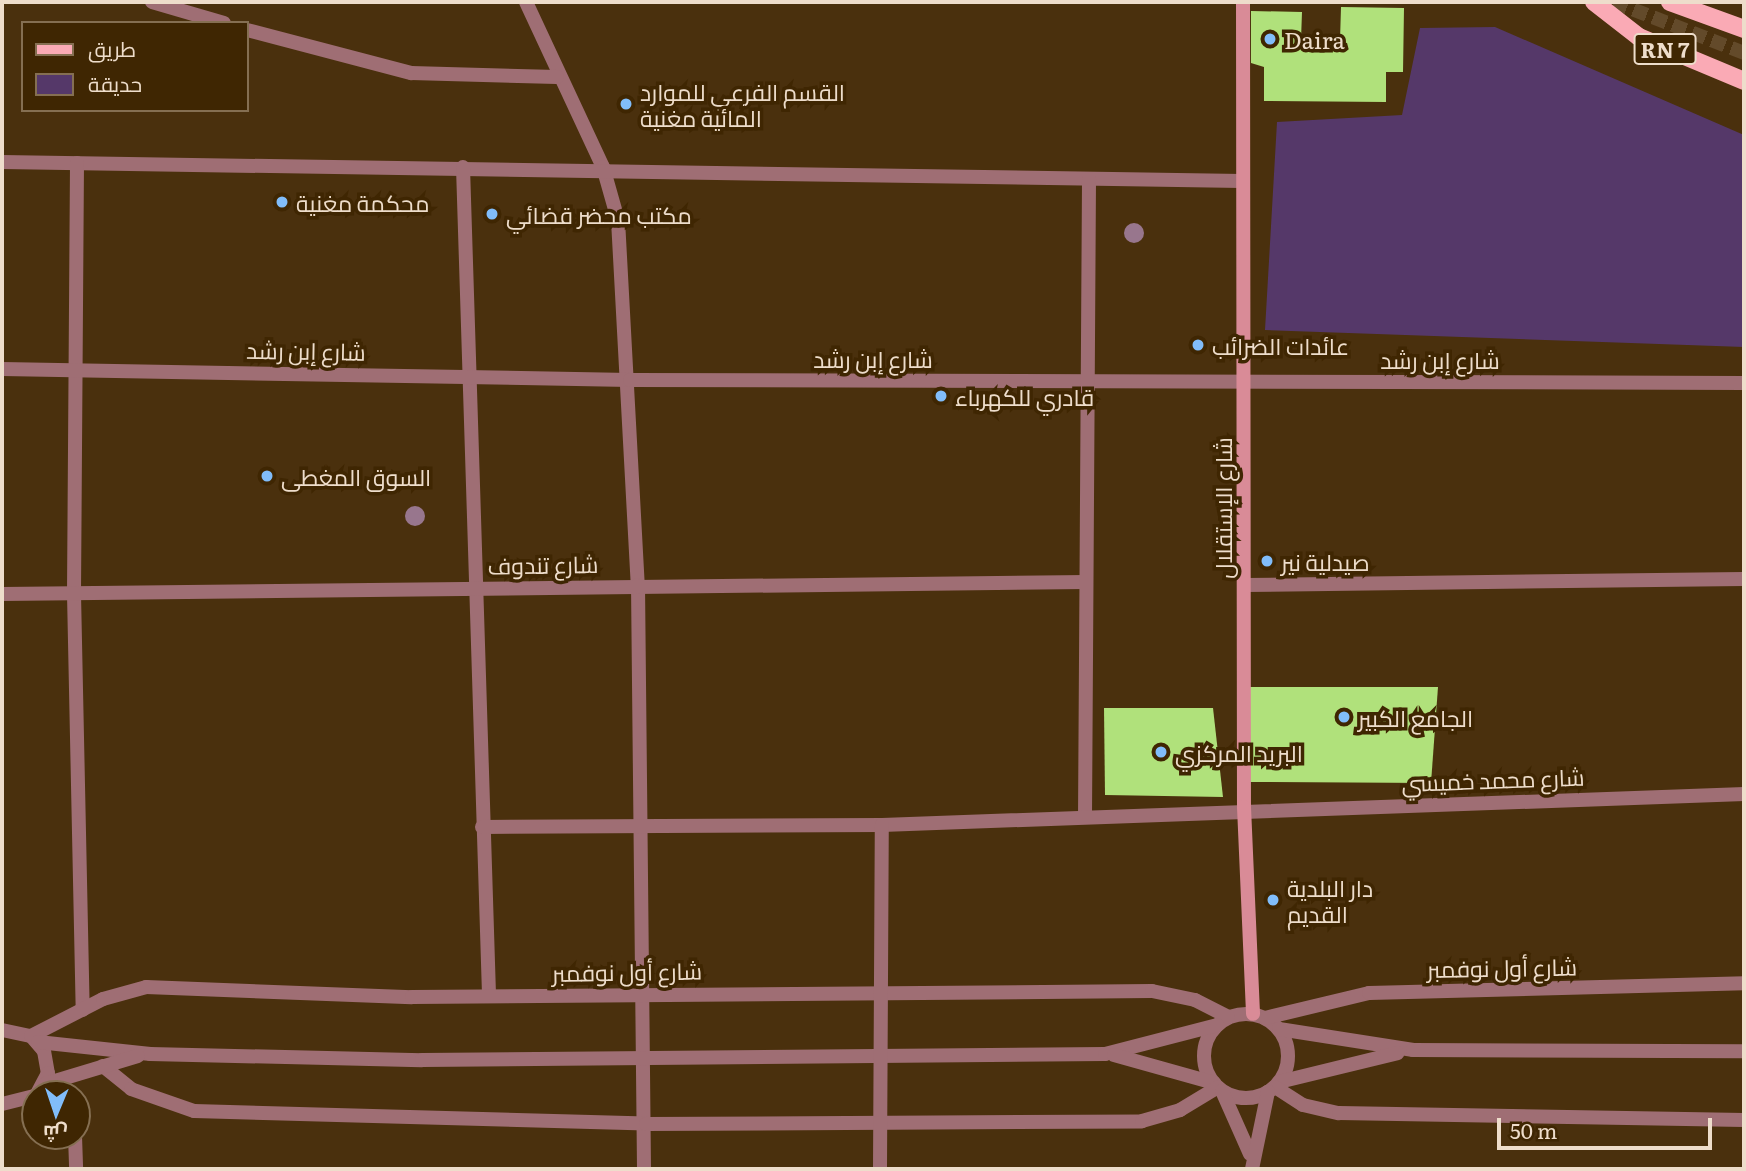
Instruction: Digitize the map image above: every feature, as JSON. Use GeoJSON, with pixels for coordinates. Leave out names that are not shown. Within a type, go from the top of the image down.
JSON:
{"type":"FeatureCollection","features":[{"type":"Feature","properties":{"kind":"main road","name":"RN 7"},"geometry":{"type":"LineString","coordinates":[[1594,2],[1639,37],[1744,81]]}},
{"type":"Feature","properties":{"kind":"main road","name":"RN 7"},"geometry":{"type":"LineString","coordinates":[[1670,2],[1744,29]]}},
{"type":"Feature","properties":{"kind":"street"},"geometry":{"type":"LineString","coordinates":[[152,2],[216,21]]}},
{"type":"Feature","properties":{"kind":"street"},"geometry":{"type":"LineString","coordinates":[[526,2],[556,77],[603,167],[618,220],[630,380],[638,585],[646,1124],[644,1169]]}},
{"type":"Feature","properties":{"kind":"street","name":"شارع الإستقلال"},"geometry":{"type":"LineString","coordinates":[[1243,2],[1244,807],[1259,1016]]}},
{"type":"Feature","properties":{"kind":"street"},"geometry":{"type":"LineString","coordinates":[[248,30],[411,74],[556,77]]}},
{"type":"Feature","properties":{"kind":"street"},"geometry":{"type":"LineString","coordinates":[[2,162],[603,167],[1242,181]]}},
{"type":"Feature","properties":{"kind":"street"},"geometry":{"type":"LineString","coordinates":[[77,163],[79,370],[74,594],[83,1010]]}},
{"type":"Feature","properties":{"kind":"street"},"geometry":{"type":"LineString","coordinates":[[463,167],[479,588],[482,827],[489,996]]}},
{"type":"Feature","properties":{"kind":"street"},"geometry":{"type":"LineString","coordinates":[[1085,817],[1089,178]]}},
{"type":"Feature","properties":{"kind":"street","name":"شارع إبن رشد"},"geometry":{"type":"LineString","coordinates":[[2,369],[471,375],[630,380],[1744,383]]}},
{"type":"Feature","properties":{"kind":"street"},"geometry":{"type":"LineString","coordinates":[[1245,585],[1744,579]]}},
{"type":"Feature","properties":{"kind":"street","name":"شارع تندوف"},"geometry":{"type":"LineString","coordinates":[[2,594],[1086,582]]}},
{"type":"Feature","properties":{"kind":"street","name":"شارع محمد خميسي"},"geometry":{"type":"LineString","coordinates":[[482,827],[882,825],[1244,807],[1744,794]]}},
{"type":"Feature","properties":{"kind":"street"},"geometry":{"type":"LineString","coordinates":[[880,1169],[883,1055],[882,825]]}},
{"type":"Feature","properties":{"kind":"street","name":"شارع أول نوفمبر"},"geometry":{"type":"LineString","coordinates":[[1259,1016],[1369,993],[1744,984]]}},
{"type":"Feature","properties":{"kind":"street","name":"شارع أول نوفمبر"},"geometry":{"type":"LineString","coordinates":[[35,1039],[83,1010],[146,987],[489,996],[1167,992],[1222,1021]]}},
{"type":"Feature","properties":{"kind":"street"},"geometry":{"type":"LineString","coordinates":[[2,1030],[35,1039],[150,1054],[643,1059],[1105,1054],[1222,1021],[1259,1016],[1279,1029],[1413,1050],[1744,1051]]}},
{"type":"Feature","properties":{"kind":"street"},"geometry":{"type":"LineString","coordinates":[[1222,1021],[1204,1059],[1252,1164]]}},
{"type":"Feature","properties":{"kind":"street"},"geometry":{"type":"LineString","coordinates":[[1252,1164],[1274,1087],[1288,1061],[1279,1029]]}},
{"type":"Feature","properties":{"kind":"street"},"geometry":{"type":"LineString","coordinates":[[35,1039],[48,1061],[42,1080]]}},
{"type":"Feature","properties":{"kind":"street"},"geometry":{"type":"LineString","coordinates":[[1105,1054],[1245,1097],[1413,1050]]}},
{"type":"Feature","properties":{"kind":"street"},"geometry":{"type":"LineString","coordinates":[[69,1080],[103,1066],[150,1054]]}},
{"type":"Feature","properties":{"kind":"street"},"geometry":{"type":"LineString","coordinates":[[103,1066],[131,1089],[194,1111],[646,1124],[1142,1121],[1180,1110],[1218,1087]]}},
{"type":"Feature","properties":{"kind":"street"},"geometry":{"type":"LineString","coordinates":[[1274,1087],[1303,1105],[1339,1113],[1744,1119]]}},
{"type":"Feature","properties":{"kind":"street"},"geometry":{"type":"LineString","coordinates":[[3,1105],[21,1098]]}},
{"type":"Feature","properties":{"kind":"street"},"geometry":{"type":"LineString","coordinates":[[75,1150],[76,1169]]}},
{"type":"Feature","properties":{"kind":"green space"},"geometry":{"type":"Polygon","coordinates":[[[1495,27],[1744,135],[1744,347],[1265,330],[1277,122],[1402,115],[1420,28],[1495,27]]]}},
{"type":"Feature","properties":{"kind":"building"},"geometry":{"type":"Polygon","coordinates":[[[1341,7],[1404,8],[1403,72],[1386,72],[1386,102],[1264,101],[1264,67],[1251,63],[1251,11],[1302,12],[1301,40],[1340,40],[1341,7]]]}},
{"type":"Feature","properties":{"kind":"building","name":"الجامع الكبير"},"geometry":{"type":"Polygon","coordinates":[[[1250,687],[1438,687],[1431,783],[1250,782],[1250,687]]]}},
{"type":"Feature","properties":{"kind":"building","name":"البريد المركزي"},"geometry":{"type":"Polygon","coordinates":[[[1104,708],[1213,708],[1223,797],[1105,795],[1104,708]]]}},
{"type":"Feature","properties":{"kind":"tunnel"},"geometry":{"type":"LineString","coordinates":[[1614,2],[1744,53]]}},
{"type":"Feature","properties":{"kind":"place","name":"Daira"},"geometry":{"type":"Point","coordinates":[1270,39]}},
{"type":"Feature","properties":{"kind":"place","name":"القسم الفرعي للموارد المائية مغنية"},"geometry":{"type":"Point","coordinates":[626,104]}},
{"type":"Feature","properties":{"kind":"place","name":"محكمة مغنية"},"geometry":{"type":"Point","coordinates":[282,202]}},
{"type":"Feature","properties":{"kind":"place","name":"مكتب محضر قضائي"},"geometry":{"type":"Point","coordinates":[492,214]}},
{"type":"Feature","properties":{"kind":"place","name":"عائدات الضرائب"},"geometry":{"type":"Point","coordinates":[1198,345]}},
{"type":"Feature","properties":{"kind":"place","name":"قادري للكهرباء"},"geometry":{"type":"Point","coordinates":[941,396]}},
{"type":"Feature","properties":{"kind":"place","name":"السوق المغطى"},"geometry":{"type":"Point","coordinates":[267,476]}},
{"type":"Feature","properties":{"kind":"place","name":"صيدلية نير"},"geometry":{"type":"Point","coordinates":[1267,561]}},
{"type":"Feature","properties":{"kind":"place","name":"الجامع الكبير"},"geometry":{"type":"Point","coordinates":[1344,717]}},
{"type":"Feature","properties":{"kind":"place","name":"البريد المركزي"},"geometry":{"type":"Point","coordinates":[1161,752]}},
{"type":"Feature","properties":{"kind":"place","name":"دار البلدية القديم"},"geometry":{"type":"Point","coordinates":[1273,900]}}]}
